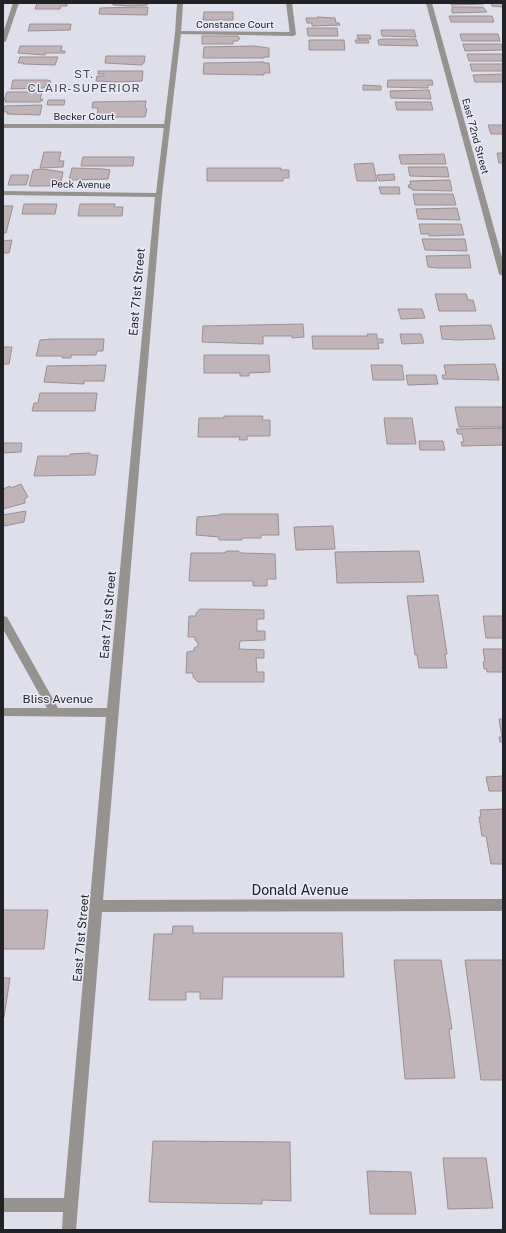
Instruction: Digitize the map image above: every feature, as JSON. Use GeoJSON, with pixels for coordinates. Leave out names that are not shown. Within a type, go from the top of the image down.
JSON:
{"type":"FeatureCollection","features":[{"type":"Feature","properties":{"kind":"street"},"geometry":{"type":"LineString","coordinates":[[3,41],[16,3]]}},
{"type":"Feature","properties":{"kind":"street","name":"East 71st Street"},"geometry":{"type":"LineString","coordinates":[[69,1230],[112,713],[159,195],[178,33],[180,3]]}},
{"type":"Feature","properties":{"kind":"street","name":"Constance Court"},"geometry":{"type":"LineString","coordinates":[[178,33],[293,34],[289,3]]}},
{"type":"Feature","properties":{"kind":"street","name":"East 72nd Street"},"geometry":{"type":"LineString","coordinates":[[429,3],[503,274]]}},
{"type":"Feature","properties":{"kind":"street","name":"Becker Court"},"geometry":{"type":"LineString","coordinates":[[3,126],[166,126]]}},
{"type":"Feature","properties":{"kind":"street","name":"Peck Avenue"},"geometry":{"type":"LineString","coordinates":[[3,193],[159,195]]}},
{"type":"Feature","properties":{"kind":"street"},"geometry":{"type":"LineString","coordinates":[[3,620],[55,712]]}},
{"type":"Feature","properties":{"kind":"street","name":"Bliss Avenue"},"geometry":{"type":"LineString","coordinates":[[3,712],[112,713]]}},
{"type":"Feature","properties":{"kind":"street","name":"Donald Avenue"},"geometry":{"type":"LineString","coordinates":[[96,906],[503,905]]}},
{"type":"Feature","properties":{"kind":"street"},"geometry":{"type":"LineString","coordinates":[[3,1205],[71,1205]]}},
{"type":"Feature","properties":{"kind":"building"},"geometry":{"type":"Polygon","coordinates":[[[37,3],[61,3],[67,4],[67,6],[61,6],[60,9],[35,9],[37,3]]]}},
{"type":"Feature","properties":{"kind":"building"},"geometry":{"type":"Polygon","coordinates":[[[113,3],[152,3],[147,5],[130,6],[113,5],[113,3]]]}},
{"type":"Feature","properties":{"kind":"building"},"geometry":{"type":"Polygon","coordinates":[[[451,3],[484,3],[484,4],[451,5],[451,3]]]}},
{"type":"Feature","properties":{"kind":"building"},"geometry":{"type":"Polygon","coordinates":[[[491,3],[503,3],[503,7],[492,6],[491,3]]]}},
{"type":"Feature","properties":{"kind":"building"},"geometry":{"type":"Polygon","coordinates":[[[148,7],[147,15],[99,14],[100,8],[148,7]]]}},
{"type":"Feature","properties":{"kind":"building"},"geometry":{"type":"Polygon","coordinates":[[[452,7],[483,7],[487,12],[452,13],[452,7]]]}},
{"type":"Feature","properties":{"kind":"building"},"geometry":{"type":"Polygon","coordinates":[[[204,12],[233,12],[233,20],[203,20],[204,12]]]}},
{"type":"Feature","properties":{"kind":"building"},"geometry":{"type":"Polygon","coordinates":[[[449,16],[492,16],[494,22],[451,22],[449,16]]]}},
{"type":"Feature","properties":{"kind":"building"},"geometry":{"type":"Polygon","coordinates":[[[317,17],[335,18],[336,23],[339,23],[340,25],[312,26],[312,23],[307,23],[306,18],[318,18],[317,17]]]}},
{"type":"Feature","properties":{"kind":"building"},"geometry":{"type":"Polygon","coordinates":[[[30,24],[71,24],[70,30],[28,31],[30,24]]]}},
{"type":"Feature","properties":{"kind":"building"},"geometry":{"type":"Polygon","coordinates":[[[307,28],[337,28],[338,36],[308,36],[307,28]]]}},
{"type":"Feature","properties":{"kind":"building"},"geometry":{"type":"Polygon","coordinates":[[[381,30],[414,30],[416,37],[382,36],[381,30]]]}},
{"type":"Feature","properties":{"kind":"building"},"geometry":{"type":"Polygon","coordinates":[[[460,34],[498,34],[500,41],[462,41],[460,34]]]}},
{"type":"Feature","properties":{"kind":"building"},"geometry":{"type":"Polygon","coordinates":[[[357,35],[370,35],[371,39],[358,39],[357,35]]]}},
{"type":"Feature","properties":{"kind":"building"},"geometry":{"type":"Polygon","coordinates":[[[202,36],[238,36],[240,39],[238,39],[238,41],[233,41],[233,44],[202,44],[202,36]]]}},
{"type":"Feature","properties":{"kind":"building"},"geometry":{"type":"Polygon","coordinates":[[[416,39],[418,46],[379,45],[378,40],[416,39]]]}},
{"type":"Feature","properties":{"kind":"building"},"geometry":{"type":"Polygon","coordinates":[[[309,40],[344,40],[345,50],[309,50],[309,40]]]}},
{"type":"Feature","properties":{"kind":"building"},"geometry":{"type":"Polygon","coordinates":[[[355,40],[368,40],[369,43],[356,43],[355,40]]]}},
{"type":"Feature","properties":{"kind":"building"},"geometry":{"type":"Polygon","coordinates":[[[463,44],[501,44],[503,50],[465,51],[463,44]]]}},
{"type":"Feature","properties":{"kind":"building"},"geometry":{"type":"Polygon","coordinates":[[[20,46],[62,46],[61,51],[65,51],[65,53],[45,53],[45,55],[18,53],[20,46]]]}},
{"type":"Feature","properties":{"kind":"building"},"geometry":{"type":"Polygon","coordinates":[[[254,46],[269,48],[269,57],[203,58],[204,47],[254,46]]]}},
{"type":"Feature","properties":{"kind":"building"},"geometry":{"type":"Polygon","coordinates":[[[467,54],[503,54],[503,60],[469,61],[467,54]]]}},
{"type":"Feature","properties":{"kind":"building"},"geometry":{"type":"Polygon","coordinates":[[[106,56],[145,56],[144,63],[142,63],[142,65],[105,63],[106,56]]]}},
{"type":"Feature","properties":{"kind":"building"},"geometry":{"type":"Polygon","coordinates":[[[20,57],[58,57],[55,65],[18,63],[20,57]]]}},
{"type":"Feature","properties":{"kind":"building"},"geometry":{"type":"Polygon","coordinates":[[[204,63],[269,63],[270,73],[264,73],[264,75],[203,74],[204,63]]]}},
{"type":"Feature","properties":{"kind":"building"},"geometry":{"type":"Polygon","coordinates":[[[470,64],[503,64],[503,71],[472,71],[470,64]]]}},
{"type":"Feature","properties":{"kind":"building"},"geometry":{"type":"Polygon","coordinates":[[[98,71],[143,71],[142,81],[96,81],[97,76],[104,76],[104,74],[98,74],[98,71]]]}},
{"type":"Feature","properties":{"kind":"building"},"geometry":{"type":"Polygon","coordinates":[[[503,74],[503,82],[475,82],[473,75],[503,74]]]}},
{"type":"Feature","properties":{"kind":"building"},"geometry":{"type":"Polygon","coordinates":[[[13,80],[51,81],[50,84],[47,84],[44,88],[11,89],[13,80]]]}},
{"type":"Feature","properties":{"kind":"building"},"geometry":{"type":"Polygon","coordinates":[[[388,80],[432,80],[433,85],[428,85],[428,88],[387,87],[388,80]]]}},
{"type":"Feature","properties":{"kind":"building"},"geometry":{"type":"Polygon","coordinates":[[[363,85],[381,86],[381,90],[363,90],[363,85]]]}},
{"type":"Feature","properties":{"kind":"building"},"geometry":{"type":"Polygon","coordinates":[[[429,90],[431,99],[391,98],[390,91],[429,90]]]}},
{"type":"Feature","properties":{"kind":"building"},"geometry":{"type":"Polygon","coordinates":[[[7,92],[42,92],[40,100],[43,99],[40,102],[5,102],[6,100],[4,100],[7,92]]]}},
{"type":"Feature","properties":{"kind":"building"},"geometry":{"type":"Polygon","coordinates":[[[48,100],[65,100],[64,105],[47,105],[48,100]]]}},
{"type":"Feature","properties":{"kind":"building"},"geometry":{"type":"Polygon","coordinates":[[[146,101],[145,108],[147,109],[145,117],[97,117],[98,108],[92,108],[93,102],[146,101]]]}},
{"type":"Feature","properties":{"kind":"building"},"geometry":{"type":"Polygon","coordinates":[[[395,102],[431,102],[433,110],[397,110],[395,102]]]}},
{"type":"Feature","properties":{"kind":"building"},"geometry":{"type":"Polygon","coordinates":[[[42,105],[40,115],[7,114],[8,112],[3,112],[5,106],[42,105]]]}},
{"type":"Feature","properties":{"kind":"building"},"geometry":{"type":"Polygon","coordinates":[[[488,125],[503,125],[503,134],[491,134],[488,125]]]}},
{"type":"Feature","properties":{"kind":"building"},"geometry":{"type":"Polygon","coordinates":[[[44,152],[61,152],[59,161],[64,161],[63,167],[40,168],[44,152]]]}},
{"type":"Feature","properties":{"kind":"building"},"geometry":{"type":"Polygon","coordinates":[[[497,153],[503,153],[503,163],[499,163],[497,153]]]}},
{"type":"Feature","properties":{"kind":"building"},"geometry":{"type":"Polygon","coordinates":[[[444,154],[446,164],[401,164],[399,155],[444,154]]]}},
{"type":"Feature","properties":{"kind":"building"},"geometry":{"type":"Polygon","coordinates":[[[83,157],[134,157],[133,166],[81,166],[83,157]]]}},
{"type":"Feature","properties":{"kind":"building"},"geometry":{"type":"Polygon","coordinates":[[[373,163],[377,181],[357,181],[354,164],[373,163]]]}},
{"type":"Feature","properties":{"kind":"building"},"geometry":{"type":"Polygon","coordinates":[[[408,167],[447,167],[449,177],[410,176],[408,167]]]}},
{"type":"Feature","properties":{"kind":"building"},"geometry":{"type":"Polygon","coordinates":[[[72,168],[110,170],[108,179],[69,180],[72,168]]]}},
{"type":"Feature","properties":{"kind":"building"},"geometry":{"type":"Polygon","coordinates":[[[207,168],[281,168],[281,170],[289,170],[289,178],[283,178],[283,181],[207,181],[207,168]]]}},
{"type":"Feature","properties":{"kind":"building"},"geometry":{"type":"Polygon","coordinates":[[[43,169],[63,172],[61,182],[54,182],[53,186],[29,186],[33,170],[43,169]]]}},
{"type":"Feature","properties":{"kind":"building"},"geometry":{"type":"Polygon","coordinates":[[[394,174],[395,180],[379,181],[377,175],[394,174]]]}},
{"type":"Feature","properties":{"kind":"building"},"geometry":{"type":"Polygon","coordinates":[[[11,175],[29,175],[26,185],[8,185],[11,175]]]}},
{"type":"Feature","properties":{"kind":"building"},"geometry":{"type":"Polygon","coordinates":[[[450,180],[452,191],[412,190],[412,188],[409,188],[408,185],[411,185],[410,181],[450,180]]]}},
{"type":"Feature","properties":{"kind":"building"},"geometry":{"type":"Polygon","coordinates":[[[379,187],[399,187],[400,194],[381,194],[379,187]]]}},
{"type":"Feature","properties":{"kind":"building"},"geometry":{"type":"Polygon","coordinates":[[[413,194],[453,194],[456,205],[415,205],[413,194]]]}},
{"type":"Feature","properties":{"kind":"building"},"geometry":{"type":"Polygon","coordinates":[[[24,204],[57,204],[55,214],[22,214],[24,204]]]}},
{"type":"Feature","properties":{"kind":"building"},"geometry":{"type":"Polygon","coordinates":[[[80,204],[115,204],[114,207],[123,207],[122,216],[78,216],[80,204]]]}},
{"type":"Feature","properties":{"kind":"building"},"geometry":{"type":"Polygon","coordinates":[[[3,206],[13,206],[6,233],[3,233],[3,206]]]}},
{"type":"Feature","properties":{"kind":"building"},"geometry":{"type":"Polygon","coordinates":[[[457,208],[460,220],[418,219],[416,209],[457,208]]]}},
{"type":"Feature","properties":{"kind":"building"},"geometry":{"type":"Polygon","coordinates":[[[419,224],[461,224],[464,235],[429,236],[429,234],[421,234],[419,224]]]}},
{"type":"Feature","properties":{"kind":"building"},"geometry":{"type":"Polygon","coordinates":[[[422,239],[465,239],[467,251],[425,250],[422,239]]]}},
{"type":"Feature","properties":{"kind":"building"},"geometry":{"type":"Polygon","coordinates":[[[12,240],[9,253],[3,253],[3,241],[12,240]]]}},
{"type":"Feature","properties":{"kind":"building"},"geometry":{"type":"Polygon","coordinates":[[[469,255],[471,268],[428,267],[426,256],[469,255]]]}},
{"type":"Feature","properties":{"kind":"building"},"geometry":{"type":"Polygon","coordinates":[[[435,294],[466,294],[468,300],[473,300],[476,311],[439,311],[435,294]]]}},
{"type":"Feature","properties":{"kind":"building"},"geometry":{"type":"Polygon","coordinates":[[[398,309],[422,309],[425,318],[401,319],[398,309]]]}},
{"type":"Feature","properties":{"kind":"building"},"geometry":{"type":"Polygon","coordinates":[[[303,324],[304,337],[292,338],[292,336],[263,336],[263,344],[202,342],[203,326],[303,324]]]}},
{"type":"Feature","properties":{"kind":"building"},"geometry":{"type":"Polygon","coordinates":[[[491,325],[495,339],[442,339],[440,326],[491,325]]]}},
{"type":"Feature","properties":{"kind":"building"},"geometry":{"type":"Polygon","coordinates":[[[367,334],[377,334],[377,339],[383,339],[383,343],[378,343],[379,349],[313,349],[312,336],[368,336],[367,334]]]}},
{"type":"Feature","properties":{"kind":"building"},"geometry":{"type":"Polygon","coordinates":[[[400,334],[421,334],[424,343],[402,344],[400,334]]]}},
{"type":"Feature","properties":{"kind":"building"},"geometry":{"type":"Polygon","coordinates":[[[104,339],[103,351],[97,351],[96,355],[71,355],[71,358],[62,358],[63,356],[36,356],[40,340],[104,339]]]}},
{"type":"Feature","properties":{"kind":"building"},"geometry":{"type":"Polygon","coordinates":[[[3,347],[12,347],[9,364],[3,364],[3,347]]]}},
{"type":"Feature","properties":{"kind":"building"},"geometry":{"type":"Polygon","coordinates":[[[204,355],[269,355],[270,372],[249,373],[249,376],[240,376],[240,373],[204,373],[204,355]]]}},
{"type":"Feature","properties":{"kind":"building"},"geometry":{"type":"Polygon","coordinates":[[[495,364],[499,380],[443,379],[442,375],[446,375],[444,365],[495,364]]]}},
{"type":"Feature","properties":{"kind":"building"},"geometry":{"type":"Polygon","coordinates":[[[106,365],[104,381],[84,381],[84,384],[44,382],[47,366],[106,365]]]}},
{"type":"Feature","properties":{"kind":"building"},"geometry":{"type":"Polygon","coordinates":[[[371,365],[402,365],[404,380],[373,380],[371,365]]]}},
{"type":"Feature","properties":{"kind":"building"},"geometry":{"type":"Polygon","coordinates":[[[406,375],[436,375],[438,384],[408,385],[406,375]]]}},
{"type":"Feature","properties":{"kind":"building"},"geometry":{"type":"Polygon","coordinates":[[[40,393],[97,393],[95,411],[32,411],[34,403],[38,403],[40,393]]]}},
{"type":"Feature","properties":{"kind":"building"},"geometry":{"type":"Polygon","coordinates":[[[455,407],[503,407],[503,427],[459,427],[455,407]]]}},
{"type":"Feature","properties":{"kind":"building"},"geometry":{"type":"Polygon","coordinates":[[[224,416],[263,416],[262,420],[270,420],[270,436],[247,436],[247,440],[239,440],[240,437],[198,437],[199,418],[224,418],[224,416]]]}},
{"type":"Feature","properties":{"kind":"building"},"geometry":{"type":"Polygon","coordinates":[[[384,418],[412,418],[416,444],[387,444],[384,418]]]}},
{"type":"Feature","properties":{"kind":"building"},"geometry":{"type":"Polygon","coordinates":[[[503,428],[503,445],[464,446],[462,446],[461,442],[464,442],[462,434],[458,434],[456,429],[503,428]]]}},
{"type":"Feature","properties":{"kind":"building"},"geometry":{"type":"Polygon","coordinates":[[[419,441],[443,441],[445,450],[420,450],[419,441]]]}},
{"type":"Feature","properties":{"kind":"building"},"geometry":{"type":"Polygon","coordinates":[[[3,443],[22,443],[21,452],[3,453],[3,443]]]}},
{"type":"Feature","properties":{"kind":"building"},"geometry":{"type":"Polygon","coordinates":[[[90,453],[90,455],[98,455],[95,475],[34,476],[38,456],[70,456],[70,454],[90,453]]]}},
{"type":"Feature","properties":{"kind":"building"},"geometry":{"type":"Polygon","coordinates":[[[21,484],[28,497],[25,498],[25,503],[3,509],[3,489],[21,484]]]}},
{"type":"Feature","properties":{"kind":"building"},"geometry":{"type":"Polygon","coordinates":[[[26,511],[24,522],[4,526],[3,515],[26,511]]]}},
{"type":"Feature","properties":{"kind":"building"},"geometry":{"type":"Polygon","coordinates":[[[220,514],[278,514],[279,535],[261,535],[261,538],[242,538],[242,540],[219,540],[219,537],[196,535],[197,517],[220,514]]]}},
{"type":"Feature","properties":{"kind":"building"},"geometry":{"type":"Polygon","coordinates":[[[333,526],[335,549],[296,550],[294,527],[333,526]]]}},
{"type":"Feature","properties":{"kind":"building"},"geometry":{"type":"Polygon","coordinates":[[[228,551],[275,554],[276,579],[267,579],[267,586],[253,586],[253,581],[189,581],[191,553],[223,553],[228,551]]]}},
{"type":"Feature","properties":{"kind":"building"},"geometry":{"type":"Polygon","coordinates":[[[419,551],[424,582],[337,583],[335,552],[419,551]]]}},
{"type":"Feature","properties":{"kind":"building"},"geometry":{"type":"Polygon","coordinates":[[[438,595],[447,654],[445,654],[447,668],[419,668],[417,655],[415,655],[407,596],[438,595]]]}},
{"type":"Feature","properties":{"kind":"building"},"geometry":{"type":"Polygon","coordinates":[[[200,609],[264,610],[264,619],[257,619],[257,631],[265,631],[265,640],[240,641],[239,649],[264,650],[264,658],[256,658],[257,672],[264,672],[264,682],[198,682],[193,677],[193,673],[186,673],[187,652],[194,651],[194,648],[198,646],[195,637],[188,637],[189,616],[196,616],[196,613],[200,609]]]}},
{"type":"Feature","properties":{"kind":"building"},"geometry":{"type":"Polygon","coordinates":[[[483,616],[503,616],[503,638],[486,638],[483,616]]]}},
{"type":"Feature","properties":{"kind":"building"},"geometry":{"type":"Polygon","coordinates":[[[483,649],[503,649],[503,672],[487,672],[487,669],[484,669],[483,662],[485,662],[483,649]]]}},
{"type":"Feature","properties":{"kind":"building"},"geometry":{"type":"Polygon","coordinates":[[[499,719],[503,719],[503,742],[500,742],[499,737],[502,737],[499,719]]]}},
{"type":"Feature","properties":{"kind":"building"},"geometry":{"type":"Polygon","coordinates":[[[503,776],[503,791],[489,791],[486,777],[503,776]]]}},
{"type":"Feature","properties":{"kind":"building"},"geometry":{"type":"Polygon","coordinates":[[[503,809],[503,864],[491,864],[486,836],[482,836],[479,817],[481,817],[480,810],[503,809]]]}},
{"type":"Feature","properties":{"kind":"building"},"geometry":{"type":"Polygon","coordinates":[[[3,910],[48,910],[44,949],[3,949],[3,910]]]}},
{"type":"Feature","properties":{"kind":"building"},"geometry":{"type":"Polygon","coordinates":[[[173,926],[193,926],[193,933],[342,933],[344,977],[223,977],[222,999],[200,999],[200,992],[186,992],[186,1000],[149,1000],[154,934],[172,934],[173,926]]]}},
{"type":"Feature","properties":{"kind":"building"},"geometry":{"type":"Polygon","coordinates":[[[394,960],[441,960],[452,1029],[449,1029],[455,1078],[405,1079],[394,960]]]}},
{"type":"Feature","properties":{"kind":"building"},"geometry":{"type":"Polygon","coordinates":[[[465,960],[503,960],[503,1080],[481,1080],[465,960]]]}},
{"type":"Feature","properties":{"kind":"building"},"geometry":{"type":"Polygon","coordinates":[[[3,978],[10,978],[4,1017],[3,1017],[3,978]]]}},
{"type":"Feature","properties":{"kind":"building"},"geometry":{"type":"Polygon","coordinates":[[[153,1141],[290,1142],[291,1201],[262,1200],[262,1204],[149,1202],[153,1141]]]}},
{"type":"Feature","properties":{"kind":"building"},"geometry":{"type":"Polygon","coordinates":[[[443,1158],[486,1158],[493,1208],[448,1209],[443,1158]]]}},
{"type":"Feature","properties":{"kind":"building"},"geometry":{"type":"Polygon","coordinates":[[[367,1171],[411,1172],[416,1214],[370,1214],[367,1171]]]}},
{"type":"Feature","properties":{"kind":"district","name":"ST. CLAIR-SUPERIOR"},"geometry":{"type":"Point","coordinates":[84,81]}}]}
